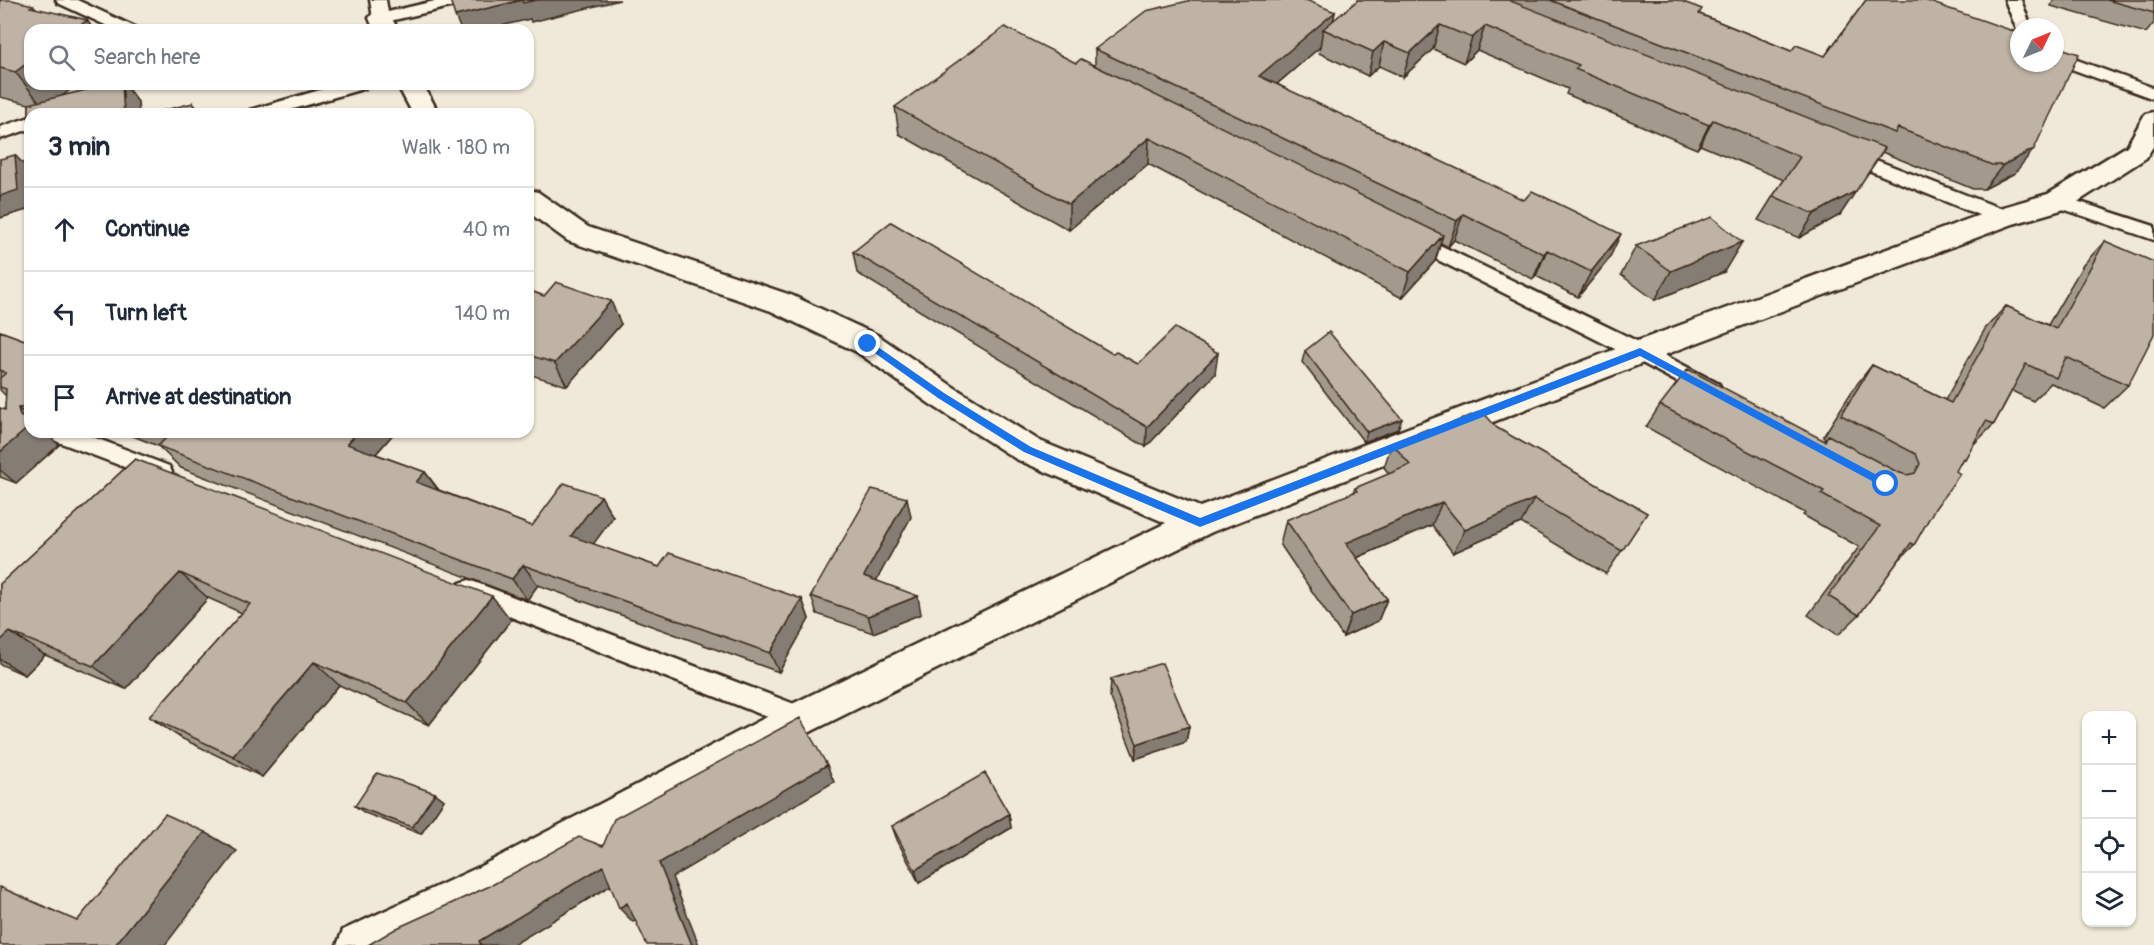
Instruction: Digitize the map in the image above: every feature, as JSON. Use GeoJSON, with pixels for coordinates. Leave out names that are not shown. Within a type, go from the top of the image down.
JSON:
{"type":"FeatureCollection","features":[{"type":"Feature","properties":{"kind":"street"},"geometry":{"type":"LineString","coordinates":[[413,90],[423,108]]}},
{"type":"Feature","properties":{"kind":"street"},"geometry":{"type":"LineString","coordinates":[[358,945],[494,882],[801,718],[1200,522],[1640,352],[2002,216],[2058,201],[2137,152],[2154,120]]}},
{"type":"Feature","properties":{"kind":"street"},"geometry":{"type":"LineString","coordinates":[[534,204],[578,234],[781,303],[858,339],[1028,450],[1200,522]]}},
{"type":"Feature","properties":{"kind":"lane"},"geometry":{"type":"LineString","coordinates":[[64,0],[116,24]]}},
{"type":"Feature","properties":{"kind":"lane"},"geometry":{"type":"LineString","coordinates":[[382,16],[461,0]]}},
{"type":"Feature","properties":{"kind":"lane"},"geometry":{"type":"LineString","coordinates":[[2013,0],[2020,18]]}},
{"type":"Feature","properties":{"kind":"lane"},"geometry":{"type":"LineString","coordinates":[[2064,60],[2154,94]]}},
{"type":"Feature","properties":{"kind":"lane"},"geometry":{"type":"LineString","coordinates":[[277,108],[339,90]]}},
{"type":"Feature","properties":{"kind":"lane"},"geometry":{"type":"LineString","coordinates":[[0,133],[24,125]]}},
{"type":"Feature","properties":{"kind":"lane"},"geometry":{"type":"LineString","coordinates":[[1825,146],[2002,216]]}},
{"type":"Feature","properties":{"kind":"lane"},"geometry":{"type":"LineString","coordinates":[[2058,201],[2154,233]]}},
{"type":"Feature","properties":{"kind":"lane"},"geometry":{"type":"LineString","coordinates":[[1397,231],[1640,352],[1732,402]]}},
{"type":"Feature","properties":{"kind":"lane"},"geometry":{"type":"LineString","coordinates":[[72,438],[178,479]]}},
{"type":"Feature","properties":{"kind":"lane"},"geometry":{"type":"LineString","coordinates":[[445,581],[801,718]]}},
{"type":"Feature","properties":{"kind":"building"},"geometry":{"type":"Polygon","coordinates":[[[0,0],[12,0],[33,5],[30,7],[87,20],[82,24],[24,24],[24,65],[15,72],[0,68],[0,0]]]}},
{"type":"Feature","properties":{"kind":"building"},"geometry":{"type":"Polygon","coordinates":[[[450,0],[522,0],[455,16],[450,0]]]}},
{"type":"Feature","properties":{"kind":"building"},"geometry":{"type":"Polygon","coordinates":[[[1192,0],[1306,0],[1335,12],[1259,76],[1524,200],[1532,191],[1621,234],[1591,272],[1547,250],[1544,254],[1463,214],[1457,221],[1095,49],[1146,11],[1192,0]]]}},
{"type":"Feature","properties":{"kind":"building"},"geometry":{"type":"Polygon","coordinates":[[[1358,0],[1508,0],[1885,148],[1856,191],[1814,214],[1773,196],[1800,157],[1713,120],[1709,125],[1575,69],[1579,65],[1485,26],[1472,38],[1440,25],[1410,53],[1384,42],[1373,52],[1323,29],[1358,0]]]}},
{"type":"Feature","properties":{"kind":"building"},"geometry":{"type":"Polygon","coordinates":[[[1550,0],[1678,0],[1702,9],[1699,14],[1791,51],[1796,45],[1825,56],[1866,0],[1924,0],[2010,30],[2010,72],[2064,72],[2064,49],[2079,54],[2034,149],[2003,165],[1992,165],[1898,128],[1895,133],[1550,0]]]}},
{"type":"Feature","properties":{"kind":"building"},"geometry":{"type":"Polygon","coordinates":[[[2107,0],[2154,0],[2154,13],[2107,0]]]}},
{"type":"Feature","properties":{"kind":"building"},"geometry":{"type":"Polygon","coordinates":[[[1005,27],[1076,63],[1081,59],[1443,235],[1410,272],[1149,138],[1069,204],[895,107],[1005,27]]]}},
{"type":"Feature","properties":{"kind":"building"},"geometry":{"type":"Polygon","coordinates":[[[86,90],[122,90],[124,108],[29,108],[29,104],[86,90]]]}},
{"type":"Feature","properties":{"kind":"building"},"geometry":{"type":"Polygon","coordinates":[[[193,103],[193,108],[173,108],[193,103]]]}},
{"type":"Feature","properties":{"kind":"building"},"geometry":{"type":"Polygon","coordinates":[[[15,155],[18,190],[0,196],[0,159],[15,155]]]}},
{"type":"Feature","properties":{"kind":"building"},"geometry":{"type":"Polygon","coordinates":[[[1712,217],[1742,242],[1671,271],[1636,246],[1712,217]]]}},
{"type":"Feature","properties":{"kind":"building"},"geometry":{"type":"Polygon","coordinates":[[[891,222],[1113,354],[1116,352],[1138,364],[1175,328],[1218,353],[1147,427],[853,252],[891,222]]]}},
{"type":"Feature","properties":{"kind":"building"},"geometry":{"type":"Polygon","coordinates":[[[2105,241],[2154,262],[2154,334],[2128,385],[2066,357],[2056,378],[2026,364],[1994,424],[1986,421],[1956,471],[1960,474],[1934,510],[1914,545],[1911,543],[1859,615],[1828,596],[1880,526],[1821,494],[1824,491],[1660,405],[1688,369],[1825,441],[1828,435],[1897,472],[1907,475],[1915,473],[1920,464],[1916,454],[1841,415],[1872,365],[1951,403],[2006,306],[2056,329],[2105,241]]]}},
{"type":"Feature","properties":{"kind":"building"},"geometry":{"type":"Polygon","coordinates":[[[556,282],[611,301],[555,363],[534,357],[534,292],[544,296],[556,282]]]}},
{"type":"Feature","properties":{"kind":"building"},"geometry":{"type":"Polygon","coordinates":[[[0,331],[24,340],[24,408],[18,408],[20,416],[24,418],[24,431],[0,452],[0,408],[5,410],[6,389],[0,387],[0,378],[6,373],[0,370],[0,331]]]}},
{"type":"Feature","properties":{"kind":"building"},"geometry":{"type":"Polygon","coordinates":[[[1329,332],[1402,419],[1367,432],[1305,351],[1329,332]]]}},
{"type":"Feature","properties":{"kind":"building"},"geometry":{"type":"Polygon","coordinates":[[[1482,411],[1497,428],[1647,513],[1622,551],[1534,499],[1465,530],[1442,502],[1346,543],[1387,599],[1351,615],[1286,520],[1357,491],[1355,488],[1410,465],[1392,443],[1428,429],[1431,432],[1482,411]]]}},
{"type":"Feature","properties":{"kind":"building"},"geometry":{"type":"Polygon","coordinates":[[[166,438],[352,438],[347,444],[425,472],[416,482],[532,526],[564,483],[601,496],[571,536],[659,567],[669,553],[802,599],[770,653],[523,565],[512,579],[158,446],[166,438]]]}},
{"type":"Feature","properties":{"kind":"building"},"geometry":{"type":"Polygon","coordinates":[[[135,459],[492,596],[407,703],[314,662],[233,756],[149,717],[250,604],[180,573],[93,666],[10,632],[0,641],[0,584],[135,459]]]}},
{"type":"Feature","properties":{"kind":"building"},"geometry":{"type":"Polygon","coordinates":[[[872,489],[907,498],[864,576],[918,596],[868,616],[811,596],[872,489]]]}},
{"type":"Feature","properties":{"kind":"building"},"geometry":{"type":"Polygon","coordinates":[[[1162,663],[1189,726],[1137,744],[1111,679],[1162,663]]]}},
{"type":"Feature","properties":{"kind":"building"},"geometry":{"type":"Polygon","coordinates":[[[800,718],[827,765],[659,863],[692,945],[647,945],[627,903],[619,908],[603,866],[479,941],[481,945],[368,945],[397,928],[492,885],[579,837],[603,846],[614,819],[800,718]]]}},
{"type":"Feature","properties":{"kind":"building"},"geometry":{"type":"Polygon","coordinates":[[[377,773],[435,793],[412,827],[355,806],[377,773]]]}},
{"type":"Feature","properties":{"kind":"building"},"geometry":{"type":"Polygon","coordinates":[[[985,773],[1009,814],[915,870],[892,826],[985,773]]]}},
{"type":"Feature","properties":{"kind":"building"},"geometry":{"type":"Polygon","coordinates":[[[165,814],[205,832],[115,945],[0,945],[0,887],[77,921],[165,814]]]}},
{"type":"Feature","properties":{"kind":"route"},"geometry":{"type":"LineString","coordinates":[[868,344],[941,395],[1028,450],[1200,522],[1640,352],[1886,484]]}}]}
